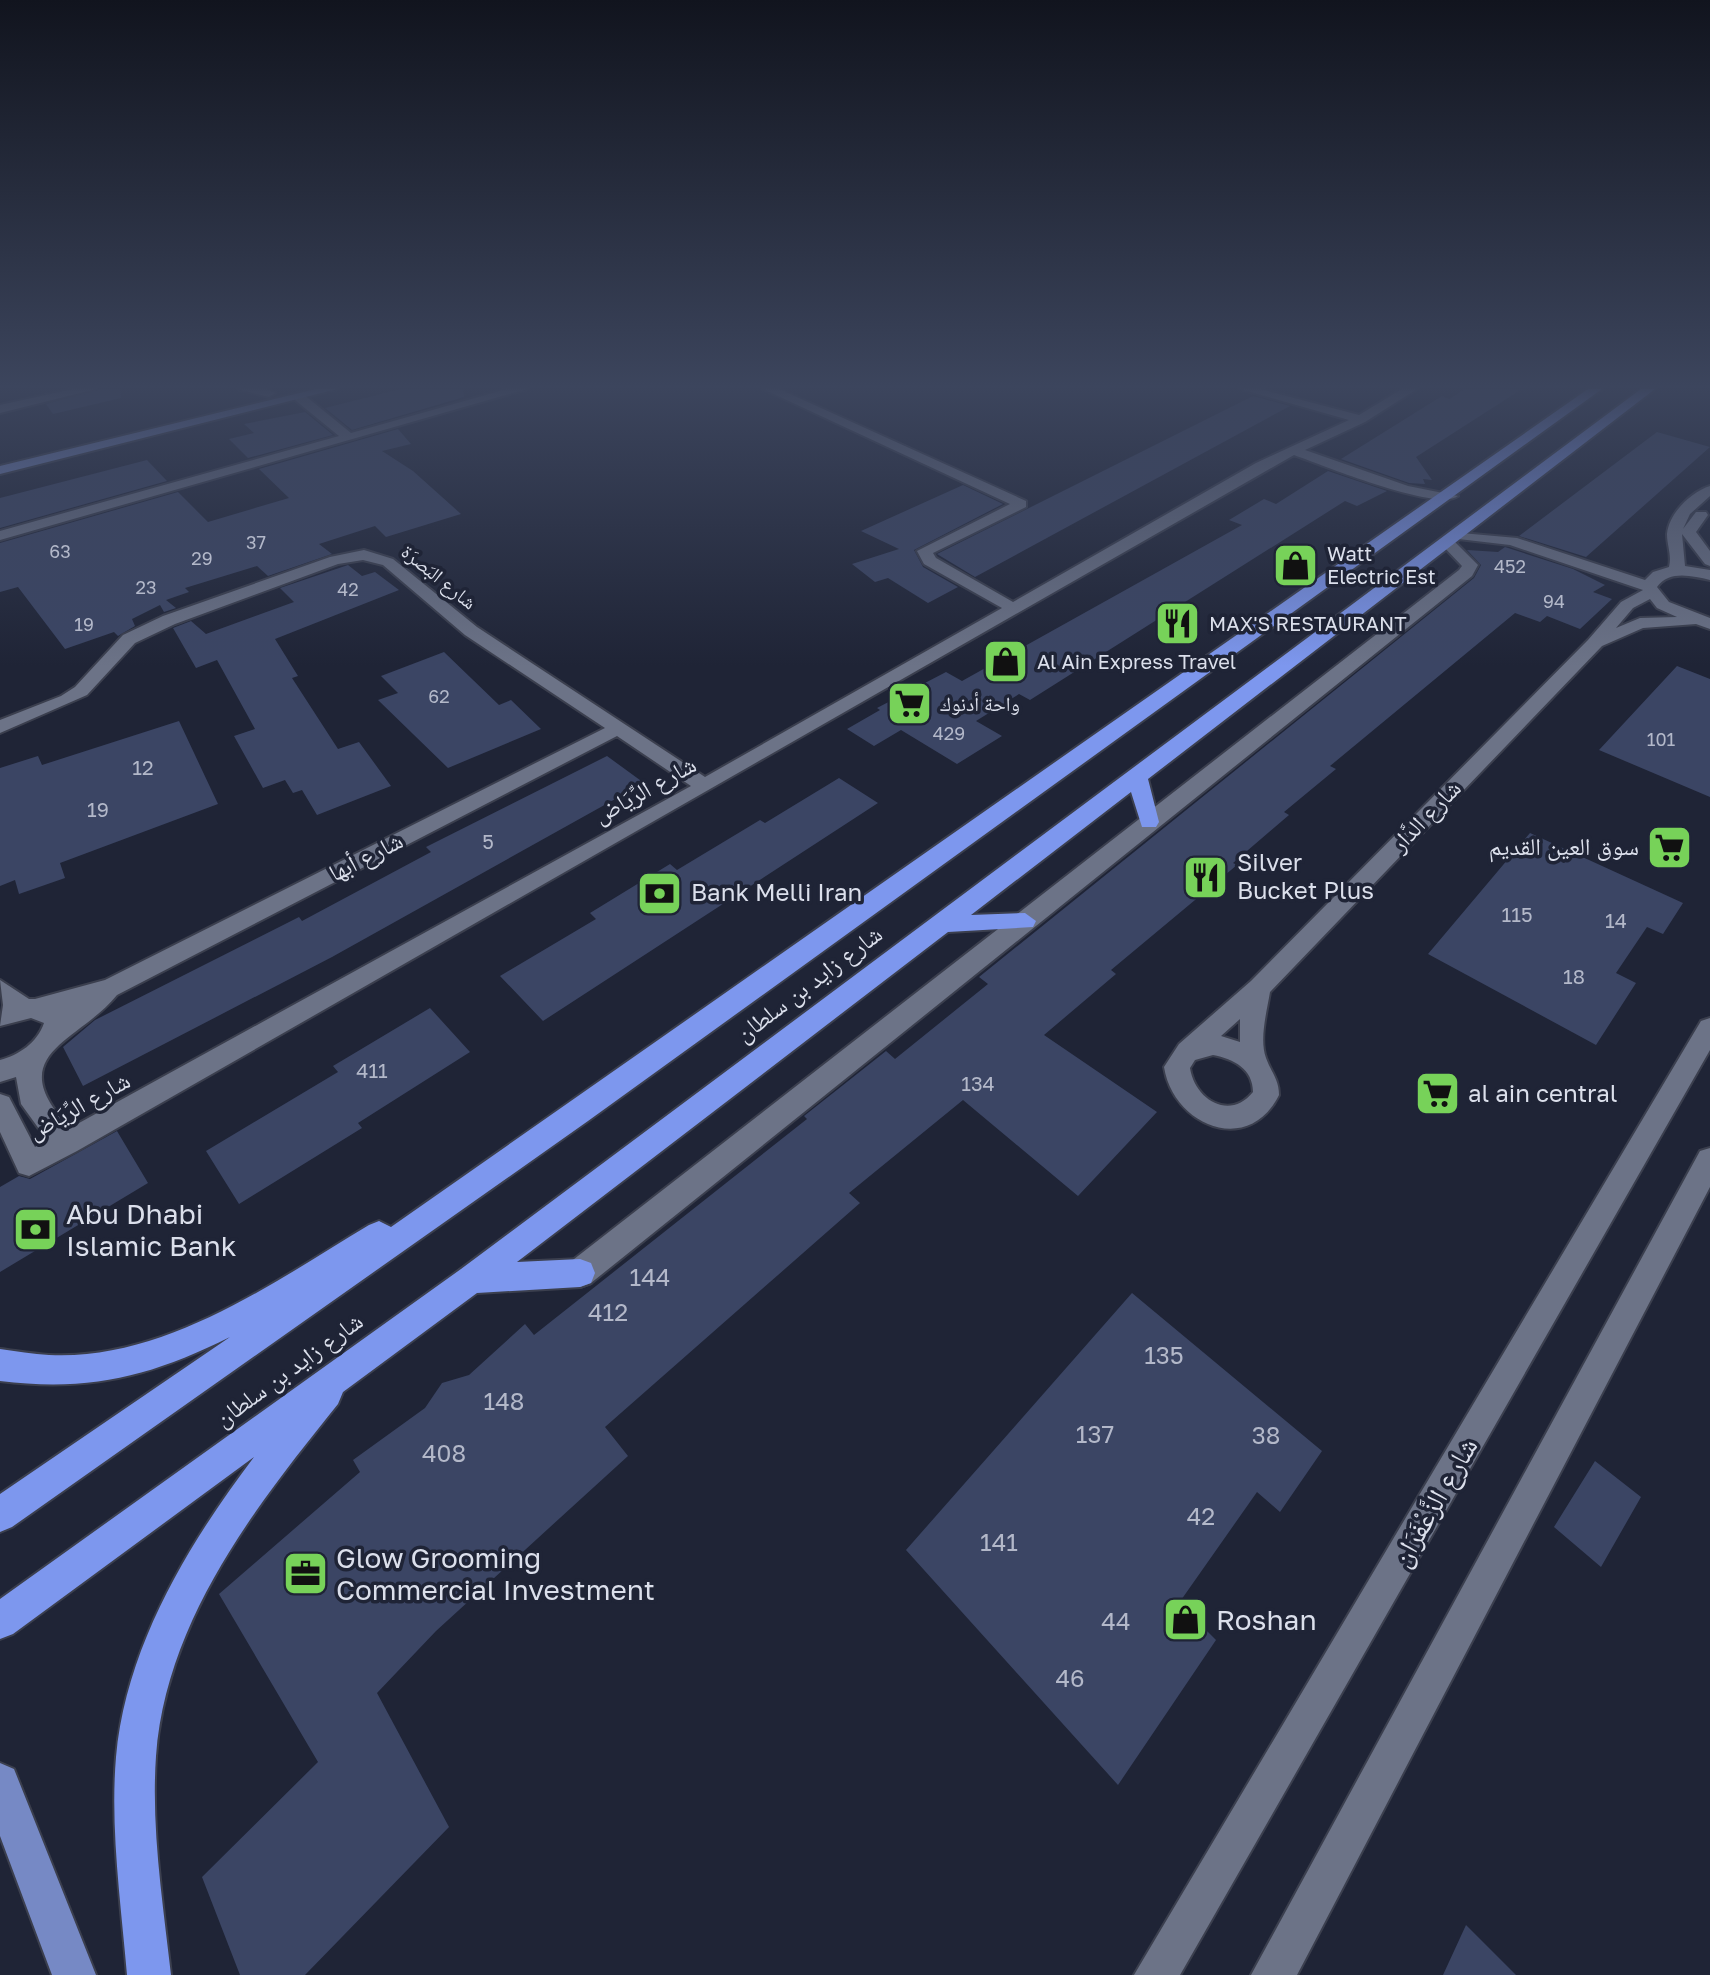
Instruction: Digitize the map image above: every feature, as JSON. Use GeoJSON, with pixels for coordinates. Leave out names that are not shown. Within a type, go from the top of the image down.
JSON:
{"type":"FeatureCollection","features":[{"type":"Feature","properties":{"kind":"highway","name":"شارع زايد بن سلطان"},"geometry":{"type":"LineString","coordinates":[[0,1515],[579,1113],[1471,481]]}},
{"type":"Feature","properties":{"kind":"highway","name":"شارع زايد بن سلطان"},"geometry":{"type":"LineString","coordinates":[[0,1621],[472,1279],[1522,481]]}},
{"type":"Feature","properties":{"kind":"highway"},"geometry":{"type":"LineString","coordinates":[[1137,775],[1149,822]]}},
{"type":"Feature","properties":{"kind":"highway"},"geometry":{"type":"LineString","coordinates":[[941,924],[1025,921]]}},
{"type":"Feature","properties":{"kind":"highway"},"geometry":{"type":"LineString","coordinates":[[0,1365],[25,1371],[98,1366],[157,1352],[231,1323],[579,1113]]}},
{"type":"Feature","properties":{"kind":"highway"},"geometry":{"type":"LineString","coordinates":[[472,1279],[580,1273]]}},
{"type":"Feature","properties":{"kind":"highway"},"geometry":{"type":"LineString","coordinates":[[149,1975],[136,1810],[139,1728],[170,1624],[219,1532],[255,1480],[352,1364]]}},
{"type":"Feature","properties":{"kind":"main road"},"geometry":{"type":"LineString","coordinates":[[0,1783],[74,1975]]}},
{"type":"Feature","properties":{"kind":"street"},"geometry":{"type":"LineString","coordinates":[[0,536],[193,481]]}},
{"type":"Feature","properties":{"kind":"street"},"geometry":{"type":"LineString","coordinates":[[971,481],[1021,504],[925,551],[935,565],[1013,608]]}},
{"type":"Feature","properties":{"kind":"street","name":"شارع الرِّيَاض"},"geometry":{"type":"LineString","coordinates":[[0,1105],[29,1164],[705,786],[1236,481]]}},
{"type":"Feature","properties":{"kind":"street"},"geometry":{"type":"LineString","coordinates":[[1365,481],[1398,493],[1412,502],[1422,516]]}},
{"type":"Feature","properties":{"kind":"street"},"geometry":{"type":"LineString","coordinates":[[1377,481],[1406,490],[1451,496]]}},
{"type":"Feature","properties":{"kind":"street"},"geometry":{"type":"LineString","coordinates":[[1710,490],[1677,519],[1674,531],[1680,563],[1675,571],[1710,575]]}},
{"type":"Feature","properties":{"kind":"street"},"geometry":{"type":"LineString","coordinates":[[1710,507],[1688,532],[1710,561]]}},
{"type":"Feature","properties":{"kind":"street"},"geometry":{"type":"LineString","coordinates":[[1479,516],[1512,541]]}},
{"type":"Feature","properties":{"kind":"street"},"geometry":{"type":"LineString","coordinates":[[1451,538],[1512,541],[1650,590],[1673,611],[1704,623]]}},
{"type":"Feature","properties":{"kind":"street"},"geometry":{"type":"LineString","coordinates":[[580,1273],[1469,570],[1470,565],[1451,538]]}},
{"type":"Feature","properties":{"kind":"street","name":"شارع البَصرَة"},"geometry":{"type":"LineString","coordinates":[[0,727],[74,695],[115,651],[145,630],[335,560],[364,555],[388,562],[471,631],[621,727],[705,786]]}},
{"type":"Feature","properties":{"kind":"street","name":"شارع الدَّار"},"geometry":{"type":"LineString","coordinates":[[1188,1051],[1259,988],[1594,644],[1627,605],[1650,590],[1655,576],[1675,571]]}},
{"type":"Feature","properties":{"kind":"street","name":"شارع الدَّار"},"geometry":{"type":"LineString","coordinates":[[1594,644],[1640,623],[1704,623]]}},
{"type":"Feature","properties":{"kind":"street","name":"شارع أبها"},"geometry":{"type":"LineString","coordinates":[[34,1056],[55,1032],[112,987],[621,727]]}},
{"type":"Feature","properties":{"kind":"street","name":"شارع أبها"},"geometry":{"type":"LineString","coordinates":[[20,1011],[112,987]]}},
{"type":"Feature","properties":{"kind":"street"},"geometry":{"type":"LineString","coordinates":[[1253,1060],[1227,1046],[1200,1046],[1188,1051],[1176,1067],[1180,1088],[1199,1108],[1227,1117],[1253,1113],[1262,1105],[1267,1084],[1253,1060],[1252,1022],[1259,988]]}},
{"type":"Feature","properties":{"kind":"street"},"geometry":{"type":"LineString","coordinates":[[0,989],[20,1011],[53,1016],[55,1032]]}},
{"type":"Feature","properties":{"kind":"street","name":"شارع الزَّعْفَرَان"},"geometry":{"type":"LineString","coordinates":[[1156,1975],[1710,1028]]}},
{"type":"Feature","properties":{"kind":"street"},"geometry":{"type":"LineString","coordinates":[[34,1056],[27,1083],[30,1100],[67,1143]]}},
{"type":"Feature","properties":{"kind":"street"},"geometry":{"type":"LineString","coordinates":[[0,1071],[34,1056]]}},
{"type":"Feature","properties":{"kind":"street"},"geometry":{"type":"LineString","coordinates":[[1273,1975],[1710,1160]]}},
{"type":"Feature","properties":{"kind":"building"},"geometry":{"type":"Polygon","coordinates":[[[65,481],[166,481],[0,528],[0,498],[65,481]]]}},
{"type":"Feature","properties":{"kind":"building"},"geometry":{"type":"Polygon","coordinates":[[[272,481],[424,481],[461,514],[386,537],[375,526],[319,544],[332,554],[268,576],[257,566],[185,588],[189,592],[166,600],[176,608],[164,612],[160,605],[132,619],[135,626],[118,636],[114,632],[65,649],[18,587],[0,592],[0,543],[178,492],[208,522],[289,498],[272,481]]]}},
{"type":"Feature","properties":{"kind":"building"},"geometry":{"type":"Polygon","coordinates":[[[1083,481],[1152,481],[975,577],[937,554],[1083,481]]]}},
{"type":"Feature","properties":{"kind":"building"},"geometry":{"type":"Polygon","coordinates":[[[1312,481],[1358,481],[1387,491],[1357,506],[1345,501],[1030,700],[1019,694],[976,721],[1002,736],[957,764],[901,730],[874,746],[847,729],[880,710],[877,708],[946,672],[962,681],[1242,525],[1229,520],[1264,499],[1276,504],[1312,481]]]}},
{"type":"Feature","properties":{"kind":"building"},"geometry":{"type":"Polygon","coordinates":[[[1404,481],[1424,481],[1425,484],[1404,481]]]}},
{"type":"Feature","properties":{"kind":"building"},"geometry":{"type":"Polygon","coordinates":[[[1592,481],[1671,481],[1586,557],[1519,536],[1592,481]]]}},
{"type":"Feature","properties":{"kind":"building"},"geometry":{"type":"Polygon","coordinates":[[[963,485],[1003,504],[914,550],[923,567],[958,587],[928,603],[888,578],[875,582],[852,564],[899,549],[861,531],[963,485]]]}},
{"type":"Feature","properties":{"kind":"building"},"geometry":{"type":"Polygon","coordinates":[[[1505,547],[1573,569],[1605,585],[1593,592],[1612,599],[1580,629],[1547,616],[1540,622],[1515,613],[1330,766],[1336,769],[1284,812],[1289,815],[1233,863],[1237,865],[1111,970],[1116,974],[1044,1035],[1157,1112],[1078,1196],[963,1100],[849,1193],[860,1203],[605,1427],[628,1456],[436,1631],[377,1693],[449,1827],[305,1975],[240,1975],[202,1877],[318,1762],[219,1594],[360,1472],[353,1460],[425,1408],[442,1383],[469,1375],[525,1324],[534,1335],[807,1119],[804,1116],[886,1051],[895,1059],[988,984],[979,977],[1474,578],[1481,565],[1467,550],[1498,552],[1505,547]]]}},
{"type":"Feature","properties":{"kind":"building"},"geometry":{"type":"Polygon","coordinates":[[[348,565],[362,576],[375,572],[399,590],[275,639],[298,676],[292,678],[338,749],[359,742],[391,786],[317,815],[302,790],[293,793],[285,780],[263,788],[234,736],[255,729],[217,660],[196,668],[173,628],[191,621],[206,634],[294,602],[280,588],[348,565]]]}},
{"type":"Feature","properties":{"kind":"building"},"geometry":{"type":"Polygon","coordinates":[[[444,652],[499,705],[511,700],[541,729],[448,768],[378,700],[398,693],[381,676],[444,652]]]}},
{"type":"Feature","properties":{"kind":"building"},"geometry":{"type":"Polygon","coordinates":[[[1677,666],[1710,679],[1710,797],[1599,750],[1677,666]]]}},
{"type":"Feature","properties":{"kind":"building"},"geometry":{"type":"Polygon","coordinates":[[[179,721],[218,804],[60,863],[65,878],[19,894],[15,880],[0,886],[0,768],[38,756],[42,765],[179,721]]]}},
{"type":"Feature","properties":{"kind":"building"},"geometry":{"type":"Polygon","coordinates":[[[607,756],[644,783],[332,957],[83,1086],[63,1047],[95,1020],[299,917],[302,921],[431,852],[426,847],[607,756]]]}},
{"type":"Feature","properties":{"kind":"building"},"geometry":{"type":"Polygon","coordinates":[[[839,778],[878,803],[543,1021],[500,976],[596,919],[590,913],[670,864],[677,870],[760,820],[765,823],[839,778]]]}},
{"type":"Feature","properties":{"kind":"building"},"geometry":{"type":"Polygon","coordinates":[[[1530,833],[1683,903],[1663,934],[1647,927],[1616,973],[1636,983],[1596,1045],[1428,954],[1530,833]]]}},
{"type":"Feature","properties":{"kind":"building"},"geometry":{"type":"Polygon","coordinates":[[[430,1008],[470,1052],[358,1123],[362,1128],[239,1204],[206,1151],[338,1072],[333,1066],[430,1008]]]}},
{"type":"Feature","properties":{"kind":"building","name":"Abu Dhabi Islamic Bank"},"geometry":{"type":"Polygon","coordinates":[[[117,1131],[148,1183],[0,1272],[0,1187],[19,1176],[30,1179],[117,1131]]]}},
{"type":"Feature","properties":{"kind":"building"},"geometry":{"type":"Polygon","coordinates":[[[1132,1293],[1322,1451],[1280,1512],[1257,1492],[1179,1603],[1216,1640],[1118,1785],[906,1550],[1132,1293]]]}},
{"type":"Feature","properties":{"kind":"building"},"geometry":{"type":"Polygon","coordinates":[[[1595,1461],[1641,1497],[1601,1567],[1554,1527],[1595,1461]]]}},
{"type":"Feature","properties":{"kind":"building"},"geometry":{"type":"Polygon","coordinates":[[[1466,1925],[1516,1975],[1443,1975],[1466,1925]]]}},
{"type":"Feature","properties":{"kind":"place","name":"Watt Electric Est"},"geometry":{"type":"Point","coordinates":[1296,566]}},
{"type":"Feature","properties":{"kind":"place","name":"MAX'S RESTAURANT"},"geometry":{"type":"Point","coordinates":[1178,624]}},
{"type":"Feature","properties":{"kind":"place","name":"Al Ain Express Travel"},"geometry":{"type":"Point","coordinates":[1006,662]}},
{"type":"Feature","properties":{"kind":"place","name":"واحة أدنوك"},"geometry":{"type":"Point","coordinates":[909,704]}},
{"type":"Feature","properties":{"kind":"place","name":"سوق العين القديم"},"geometry":{"type":"Point","coordinates":[1670,847]}},
{"type":"Feature","properties":{"kind":"place","name":"Silver Bucket Plus"},"geometry":{"type":"Point","coordinates":[1206,877]}},
{"type":"Feature","properties":{"kind":"place","name":"Bank Melli Iran"},"geometry":{"type":"Point","coordinates":[660,893]}},
{"type":"Feature","properties":{"kind":"place","name":"al ain central"},"geometry":{"type":"Point","coordinates":[1437,1094]}},
{"type":"Feature","properties":{"kind":"place","name":"Abu Dhabi Islamic Bank"},"geometry":{"type":"Point","coordinates":[35,1230]}},
{"type":"Feature","properties":{"kind":"place","name":"Glow Grooming Commercial Investment"},"geometry":{"type":"Point","coordinates":[305,1574]}},
{"type":"Feature","properties":{"kind":"place","name":"Roshan"},"geometry":{"type":"Point","coordinates":[1185,1620]}}]}
